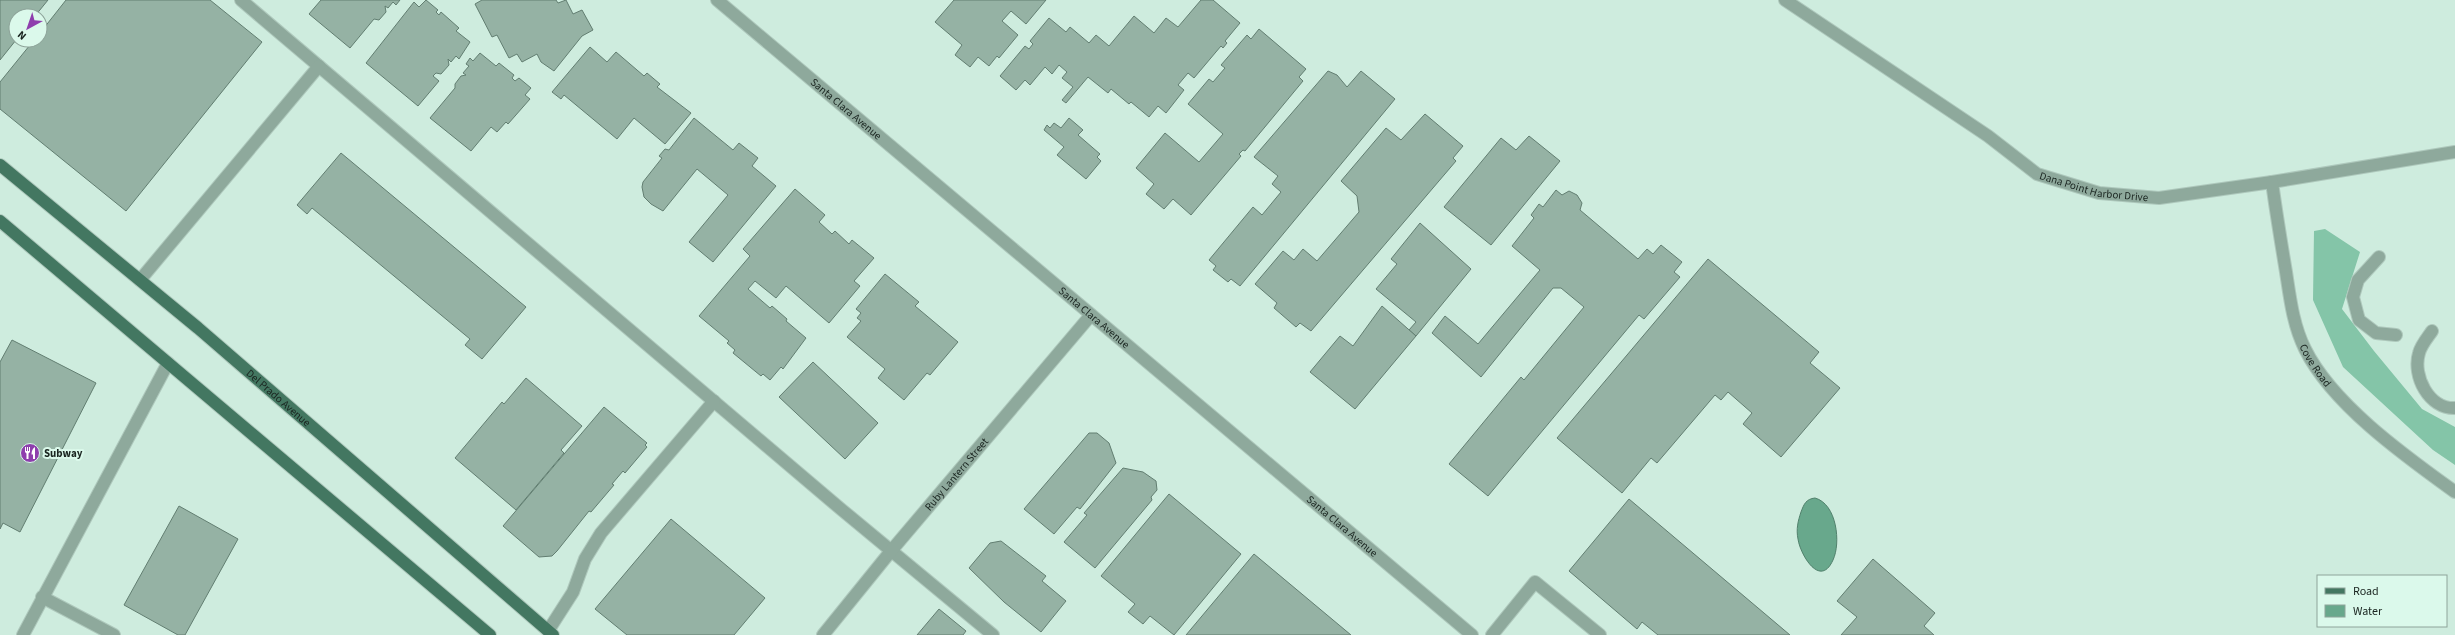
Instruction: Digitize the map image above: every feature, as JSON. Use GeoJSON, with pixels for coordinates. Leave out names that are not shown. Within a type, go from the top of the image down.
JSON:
{"type":"FeatureCollection","features":[{"type":"Feature","properties":{"kind":"main road","name":"Del Prado Avenue"},"geometry":{"type":"LineString","coordinates":[[0,165],[140,280],[550,633]]}},
{"type":"Feature","properties":{"kind":"main road"},"geometry":{"type":"LineString","coordinates":[[0,221],[490,635]]}},
{"type":"Feature","properties":{"kind":"street"},"geometry":{"type":"LineString","coordinates":[[240,0],[891,551],[993,635]]}},
{"type":"Feature","properties":{"kind":"street","name":"Santa Clara Avenue"},"geometry":{"type":"LineString","coordinates":[[717,0],[1472,635]]}},
{"type":"Feature","properties":{"kind":"street","name":"Dana Point Harbor Drive"},"geometry":{"type":"LineString","coordinates":[[1785,0],[1988,136],[2037,174],[2099,193],[2159,198],[2272,182],[2455,152]]}},
{"type":"Feature","properties":{"kind":"street"},"geometry":{"type":"LineString","coordinates":[[140,280],[319,66]]}},
{"type":"Feature","properties":{"kind":"street","name":"Cove Road"},"geometry":{"type":"LineString","coordinates":[[2272,182],[2293,316],[2305,348],[2322,375],[2341,399],[2415,463],[2455,492]]}},
{"type":"Feature","properties":{"kind":"street"},"geometry":{"type":"LineString","coordinates":[[2379,257],[2358,280],[2353,297],[2359,320],[2376,333],[2396,335]]}},
{"type":"Feature","properties":{"kind":"street","name":"Ruby Lantern Street"},"geometry":{"type":"LineString","coordinates":[[823,635],[891,551],[1091,316]]}},
{"type":"Feature","properties":{"kind":"street"},"geometry":{"type":"LineString","coordinates":[[2432,331],[2419,353],[2421,385],[2441,406],[2455,408]]}},
{"type":"Feature","properties":{"kind":"street"},"geometry":{"type":"LineString","coordinates":[[23,635],[168,363]]}},
{"type":"Feature","properties":{"kind":"street"},"geometry":{"type":"LineString","coordinates":[[550,633],[573,592],[585,559],[601,533],[714,401]]}},
{"type":"Feature","properties":{"kind":"street"},"geometry":{"type":"LineString","coordinates":[[1492,635],[1535,582],[1600,635]]}},
{"type":"Feature","properties":{"kind":"street"},"geometry":{"type":"LineString","coordinates":[[42,597],[114,635]]}},
{"type":"Feature","properties":{"kind":"shaded area"},"geometry":{"type":"Polygon","coordinates":[[[2325,229],[2360,252],[2342,309],[2374,351],[2422,409],[2455,427],[2455,465],[2433,450],[2343,367],[2313,300],[2314,231],[2325,229]]]}},
{"type":"Feature","properties":{"kind":"water"},"geometry":{"type":"Polygon","coordinates":[[[1815,498],[1828,508],[1837,534],[1837,544],[1833,560],[1828,568],[1822,571],[1811,566],[1802,553],[1797,535],[1798,522],[1803,507],[1807,501],[1815,498]]]}},
{"type":"Feature","properties":{"kind":"building"},"geometry":{"type":"Polygon","coordinates":[[[0,0],[48,0],[42,8],[8,8],[8,48],[10,48],[0,60],[0,0]]]}},
{"type":"Feature","properties":{"kind":"building"},"geometry":{"type":"Polygon","coordinates":[[[66,0],[210,0],[262,42],[126,211],[0,109],[0,82],[28,48],[48,48],[48,23],[66,0]]]}},
{"type":"Feature","properties":{"kind":"building"},"geometry":{"type":"Polygon","coordinates":[[[321,0],[400,0],[396,5],[393,2],[388,8],[385,6],[386,12],[379,20],[374,19],[350,48],[309,14],[321,0]]]}},
{"type":"Feature","properties":{"kind":"building"},"geometry":{"type":"Polygon","coordinates":[[[426,0],[438,10],[436,12],[439,15],[441,12],[459,28],[456,31],[470,42],[459,59],[456,56],[451,62],[448,59],[449,65],[441,74],[436,73],[433,76],[439,81],[418,106],[366,63],[414,2],[419,7],[426,0]]]}},
{"type":"Feature","properties":{"kind":"building"},"geometry":{"type":"Polygon","coordinates":[[[482,0],[556,0],[558,3],[566,0],[573,14],[582,10],[593,30],[582,36],[554,71],[541,62],[537,54],[522,62],[517,54],[509,58],[497,35],[492,37],[475,4],[482,0]]]}},
{"type":"Feature","properties":{"kind":"building"},"geometry":{"type":"Polygon","coordinates":[[[954,0],[1046,0],[1026,24],[1011,11],[1002,21],[1018,35],[999,58],[997,56],[989,66],[978,57],[970,67],[955,55],[962,45],[935,22],[954,0]]]}},
{"type":"Feature","properties":{"kind":"building"},"geometry":{"type":"Polygon","coordinates":[[[1201,0],[1213,0],[1240,23],[1225,41],[1227,43],[1223,48],[1221,46],[1194,78],[1188,73],[1178,85],[1184,90],[1166,113],[1158,106],[1149,117],[1131,102],[1129,104],[1111,89],[1108,93],[1088,77],[1066,103],[1062,100],[1073,87],[1062,78],[1067,72],[1059,65],[1052,74],[1045,67],[1030,85],[1025,80],[1016,90],[1000,76],[1025,46],[1029,49],[1033,44],[1030,41],[1049,18],[1066,32],[1070,27],[1089,43],[1096,35],[1109,46],[1134,16],[1154,33],[1166,18],[1178,27],[1201,0]]]}},
{"type":"Feature","properties":{"kind":"building"},"geometry":{"type":"Polygon","coordinates":[[[1259,29],[1306,69],[1299,77],[1303,81],[1245,151],[1243,150],[1239,154],[1241,156],[1191,215],[1173,199],[1164,209],[1146,194],[1154,184],[1136,168],[1165,133],[1199,162],[1223,134],[1188,104],[1209,79],[1213,82],[1225,68],[1221,65],[1247,35],[1251,39],[1259,29]]]}},
{"type":"Feature","properties":{"kind":"building"},"geometry":{"type":"Polygon","coordinates":[[[590,47],[607,62],[616,52],[644,76],[647,73],[660,84],[657,87],[691,113],[665,144],[634,118],[617,139],[564,95],[561,99],[552,92],[590,47]]]}},
{"type":"Feature","properties":{"kind":"building"},"geometry":{"type":"Polygon","coordinates":[[[480,53],[496,66],[499,63],[514,75],[512,78],[515,81],[519,78],[531,88],[525,95],[530,99],[508,124],[506,122],[497,132],[491,127],[471,151],[430,118],[455,88],[455,84],[461,76],[466,75],[463,73],[469,66],[466,64],[470,58],[473,61],[480,53]]]}},
{"type":"Feature","properties":{"kind":"building"},"geometry":{"type":"Polygon","coordinates":[[[1328,71],[1337,75],[1347,87],[1361,71],[1395,99],[1240,286],[1231,279],[1228,282],[1213,270],[1216,266],[1209,260],[1253,207],[1262,215],[1281,192],[1272,184],[1278,176],[1254,157],[1328,71]]]}},
{"type":"Feature","properties":{"kind":"building"},"geometry":{"type":"Polygon","coordinates":[[[1425,114],[1463,146],[1453,158],[1456,161],[1311,331],[1300,323],[1296,327],[1274,308],[1277,303],[1255,284],[1283,251],[1294,260],[1303,249],[1317,261],[1359,212],[1357,196],[1341,181],[1386,128],[1401,140],[1425,114]]]}},
{"type":"Feature","properties":{"kind":"building"},"geometry":{"type":"Polygon","coordinates":[[[694,118],[733,150],[739,143],[758,158],[752,166],[776,186],[713,262],[689,242],[728,195],[697,169],[663,211],[651,204],[644,197],[642,187],[643,182],[662,158],[659,156],[665,149],[669,150],[694,118]]]}},
{"type":"Feature","properties":{"kind":"building"},"geometry":{"type":"Polygon","coordinates":[[[1069,118],[1083,130],[1078,135],[1100,154],[1097,157],[1101,161],[1086,179],[1057,155],[1064,147],[1044,130],[1047,125],[1050,128],[1054,123],[1061,128],[1069,118]]]}},
{"type":"Feature","properties":{"kind":"building"},"geometry":{"type":"Polygon","coordinates":[[[1529,136],[1560,161],[1491,245],[1444,207],[1501,138],[1516,150],[1529,136]]]}},
{"type":"Feature","properties":{"kind":"building"},"geometry":{"type":"Polygon","coordinates":[[[341,153],[526,307],[482,359],[465,345],[470,339],[312,208],[307,214],[297,205],[341,153]]]}},
{"type":"Feature","properties":{"kind":"building"},"geometry":{"type":"Polygon","coordinates":[[[795,189],[825,215],[819,222],[832,234],[835,231],[849,244],[852,240],[874,258],[854,281],[860,286],[829,323],[786,286],[776,298],[755,281],[748,289],[770,308],[772,306],[787,319],[786,321],[806,338],[783,369],[781,367],[770,380],[763,374],[761,376],[733,353],[735,350],[727,343],[729,341],[699,316],[750,256],[743,249],[795,189]]]}},
{"type":"Feature","properties":{"kind":"building"},"geometry":{"type":"Polygon","coordinates":[[[1556,190],[1562,195],[1569,191],[1577,195],[1582,203],[1580,210],[1638,259],[1647,249],[1653,254],[1661,245],[1682,262],[1674,272],[1680,277],[1644,319],[1639,315],[1488,496],[1449,464],[1521,377],[1524,380],[1584,307],[1561,288],[1553,288],[1481,377],[1432,333],[1445,316],[1478,344],[1540,270],[1512,246],[1534,218],[1531,215],[1539,204],[1543,207],[1556,190]]]}},
{"type":"Feature","properties":{"kind":"building"},"geometry":{"type":"Polygon","coordinates":[[[1420,223],[1471,269],[1416,336],[1409,330],[1416,322],[1376,289],[1397,264],[1391,259],[1420,223]]]}},
{"type":"Feature","properties":{"kind":"building"},"geometry":{"type":"Polygon","coordinates":[[[1708,259],[1819,352],[1810,363],[1840,388],[1781,457],[1743,424],[1752,413],[1728,392],[1721,400],[1715,395],[1657,463],[1651,458],[1622,493],[1557,438],[1708,259]]]}},
{"type":"Feature","properties":{"kind":"building"},"geometry":{"type":"Polygon","coordinates":[[[885,274],[919,302],[915,306],[958,342],[930,375],[927,373],[904,400],[878,378],[885,369],[847,337],[861,321],[857,318],[861,313],[856,309],[885,274]]]}},
{"type":"Feature","properties":{"kind":"building"},"geometry":{"type":"Polygon","coordinates":[[[1382,306],[1416,336],[1355,409],[1310,372],[1340,336],[1353,346],[1382,306]]]}},
{"type":"Feature","properties":{"kind":"building","name":"Subway"},"geometry":{"type":"Polygon","coordinates":[[[12,340],[96,383],[20,532],[3,523],[0,529],[0,362],[12,340]]]}},
{"type":"Feature","properties":{"kind":"building"},"geometry":{"type":"Polygon","coordinates":[[[813,362],[878,423],[845,459],[779,397],[813,362]]]}},
{"type":"Feature","properties":{"kind":"building"},"geometry":{"type":"Polygon","coordinates":[[[526,378],[582,426],[561,450],[564,453],[516,510],[455,458],[502,402],[504,404],[526,378]]]}},
{"type":"Feature","properties":{"kind":"building"},"geometry":{"type":"Polygon","coordinates":[[[604,407],[647,443],[645,445],[647,447],[625,473],[623,471],[612,484],[614,485],[591,512],[589,511],[557,551],[552,556],[539,557],[503,526],[604,407]]]}},
{"type":"Feature","properties":{"kind":"building"},"geometry":{"type":"Polygon","coordinates":[[[1089,433],[1097,433],[1109,443],[1116,463],[1080,509],[1077,507],[1054,534],[1024,509],[1089,433]]]}},
{"type":"Feature","properties":{"kind":"building"},"geometry":{"type":"Polygon","coordinates":[[[1123,468],[1143,472],[1156,481],[1157,490],[1151,497],[1152,500],[1095,568],[1064,542],[1087,515],[1084,513],[1123,468]]]}},
{"type":"Feature","properties":{"kind":"building"},"geometry":{"type":"Polygon","coordinates":[[[1169,494],[1241,554],[1174,635],[1150,616],[1143,624],[1128,612],[1135,604],[1101,576],[1169,494]]]}},
{"type":"Feature","properties":{"kind":"building"},"geometry":{"type":"Polygon","coordinates":[[[1629,499],[1790,635],[1658,635],[1642,622],[1637,629],[1569,571],[1629,499]]]}},
{"type":"Feature","properties":{"kind":"building"},"geometry":{"type":"Polygon","coordinates":[[[179,506],[238,539],[185,635],[178,635],[124,605],[179,506]]]}},
{"type":"Feature","properties":{"kind":"building"},"geometry":{"type":"Polygon","coordinates":[[[671,519],[765,598],[734,635],[627,635],[595,609],[671,519]]]}},
{"type":"Feature","properties":{"kind":"building"},"geometry":{"type":"Polygon","coordinates":[[[1001,541],[1046,576],[1042,581],[1066,601],[1041,632],[1004,602],[969,568],[990,543],[1001,541]]]}},
{"type":"Feature","properties":{"kind":"building"},"geometry":{"type":"Polygon","coordinates":[[[1254,554],[1351,635],[1186,635],[1254,554]]]}},
{"type":"Feature","properties":{"kind":"building"},"geometry":{"type":"Polygon","coordinates":[[[1873,559],[1935,613],[1924,626],[1934,635],[1841,635],[1857,617],[1837,601],[1873,559]]]}},
{"type":"Feature","properties":{"kind":"building"},"geometry":{"type":"Polygon","coordinates":[[[939,609],[966,631],[963,635],[917,635],[939,609]]]}},
{"type":"Feature","properties":{"kind":"place","name":"Subway"},"geometry":{"type":"Point","coordinates":[30,453]}}]}
